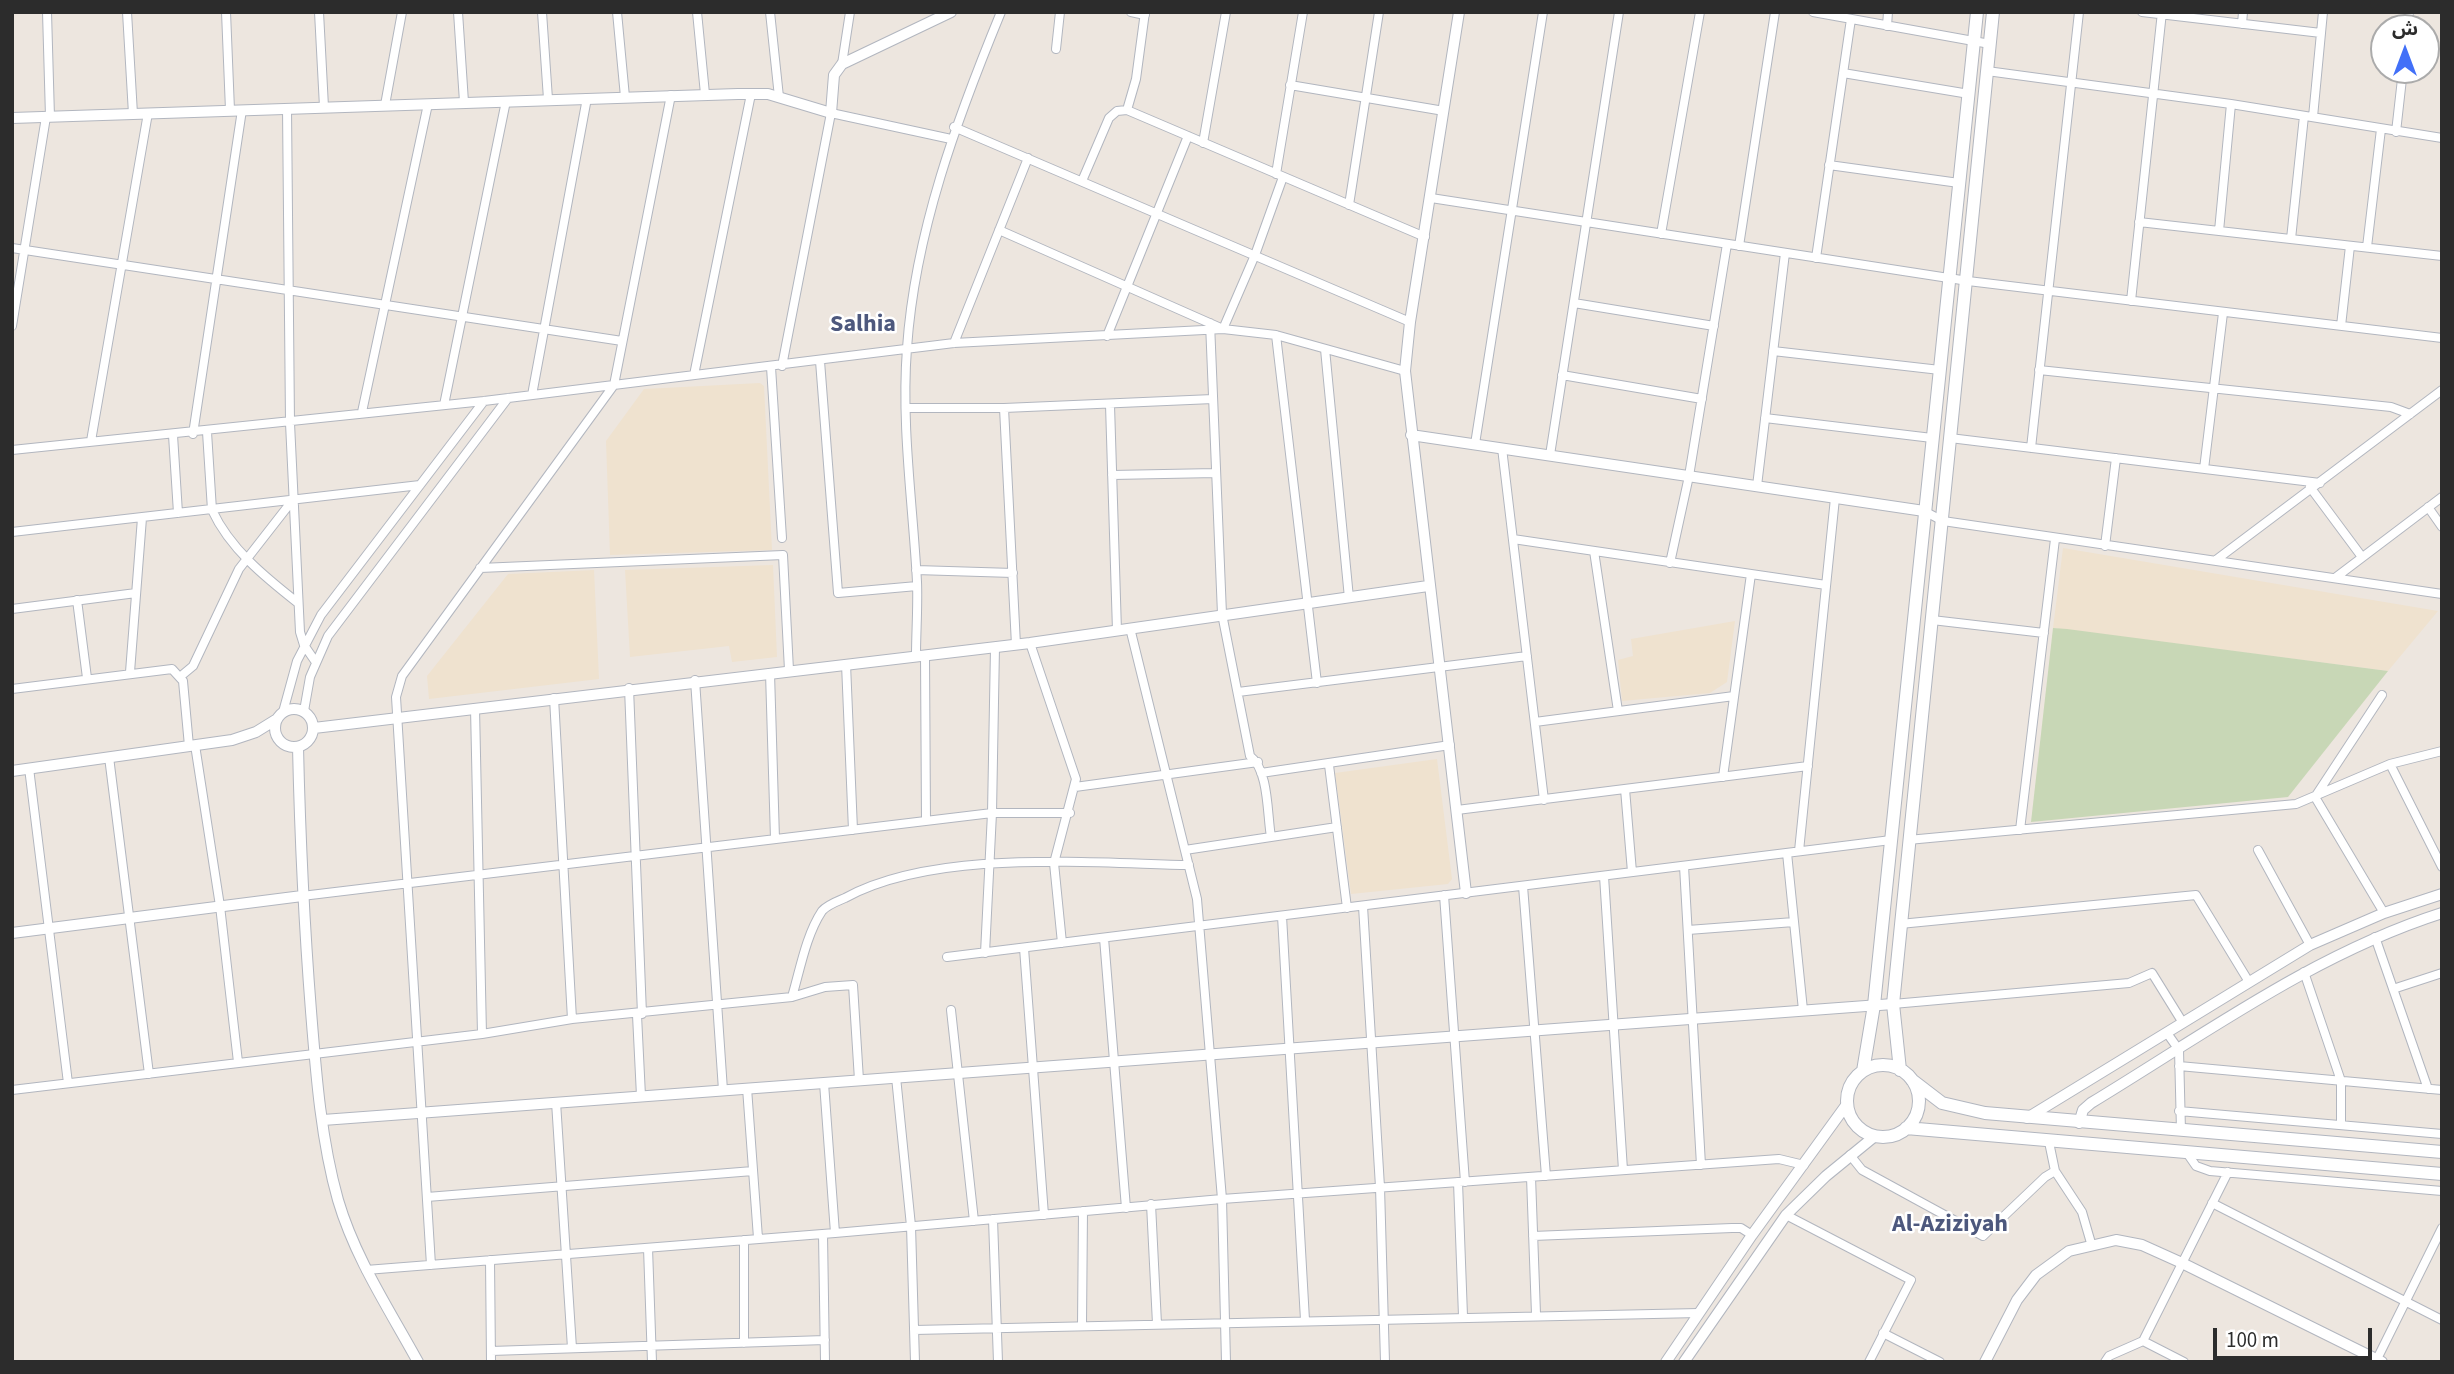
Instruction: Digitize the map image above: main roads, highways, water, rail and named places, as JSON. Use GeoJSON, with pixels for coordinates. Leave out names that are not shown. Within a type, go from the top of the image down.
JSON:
{"type":"FeatureCollection","features":[{"type":"Feature","properties":{"kind":"main road"},"geometry":{"type":"LineString","coordinates":[[1863,1071],[1874,1005],[1924,511],[1952,279],[1977,12]]}},
{"type":"Feature","properties":{"kind":"main road"},"geometry":{"type":"LineString","coordinates":[[1900,1070],[1893,1004],[1900,924],[1968,281],[1993,12]]}},
{"type":"Feature","properties":{"kind":"main road"},"geometry":{"type":"LineString","coordinates":[[1912,1080],[1919,1102],[1915,1116],[1906,1128],[1892,1135],[1875,1136],[1856,1124],[1847,1104],[1850,1085],[1863,1071],[1882,1065],[1900,1070],[1935,1099],[1954,1107],[2079,1123],[2442,1152]]}},
{"type":"Feature","properties":{"kind":"main road"},"geometry":{"type":"LineString","coordinates":[[1906,1128],[2442,1174]]}},
{"type":"Feature","properties":{"kind":"district","name":"Salhia"},"geometry":{"type":"Point","coordinates":[863,326]}},
{"type":"Feature","properties":{"kind":"district","name":"Al-Aziziyah"},"geometry":{"type":"Point","coordinates":[1950,1226]}}]}
